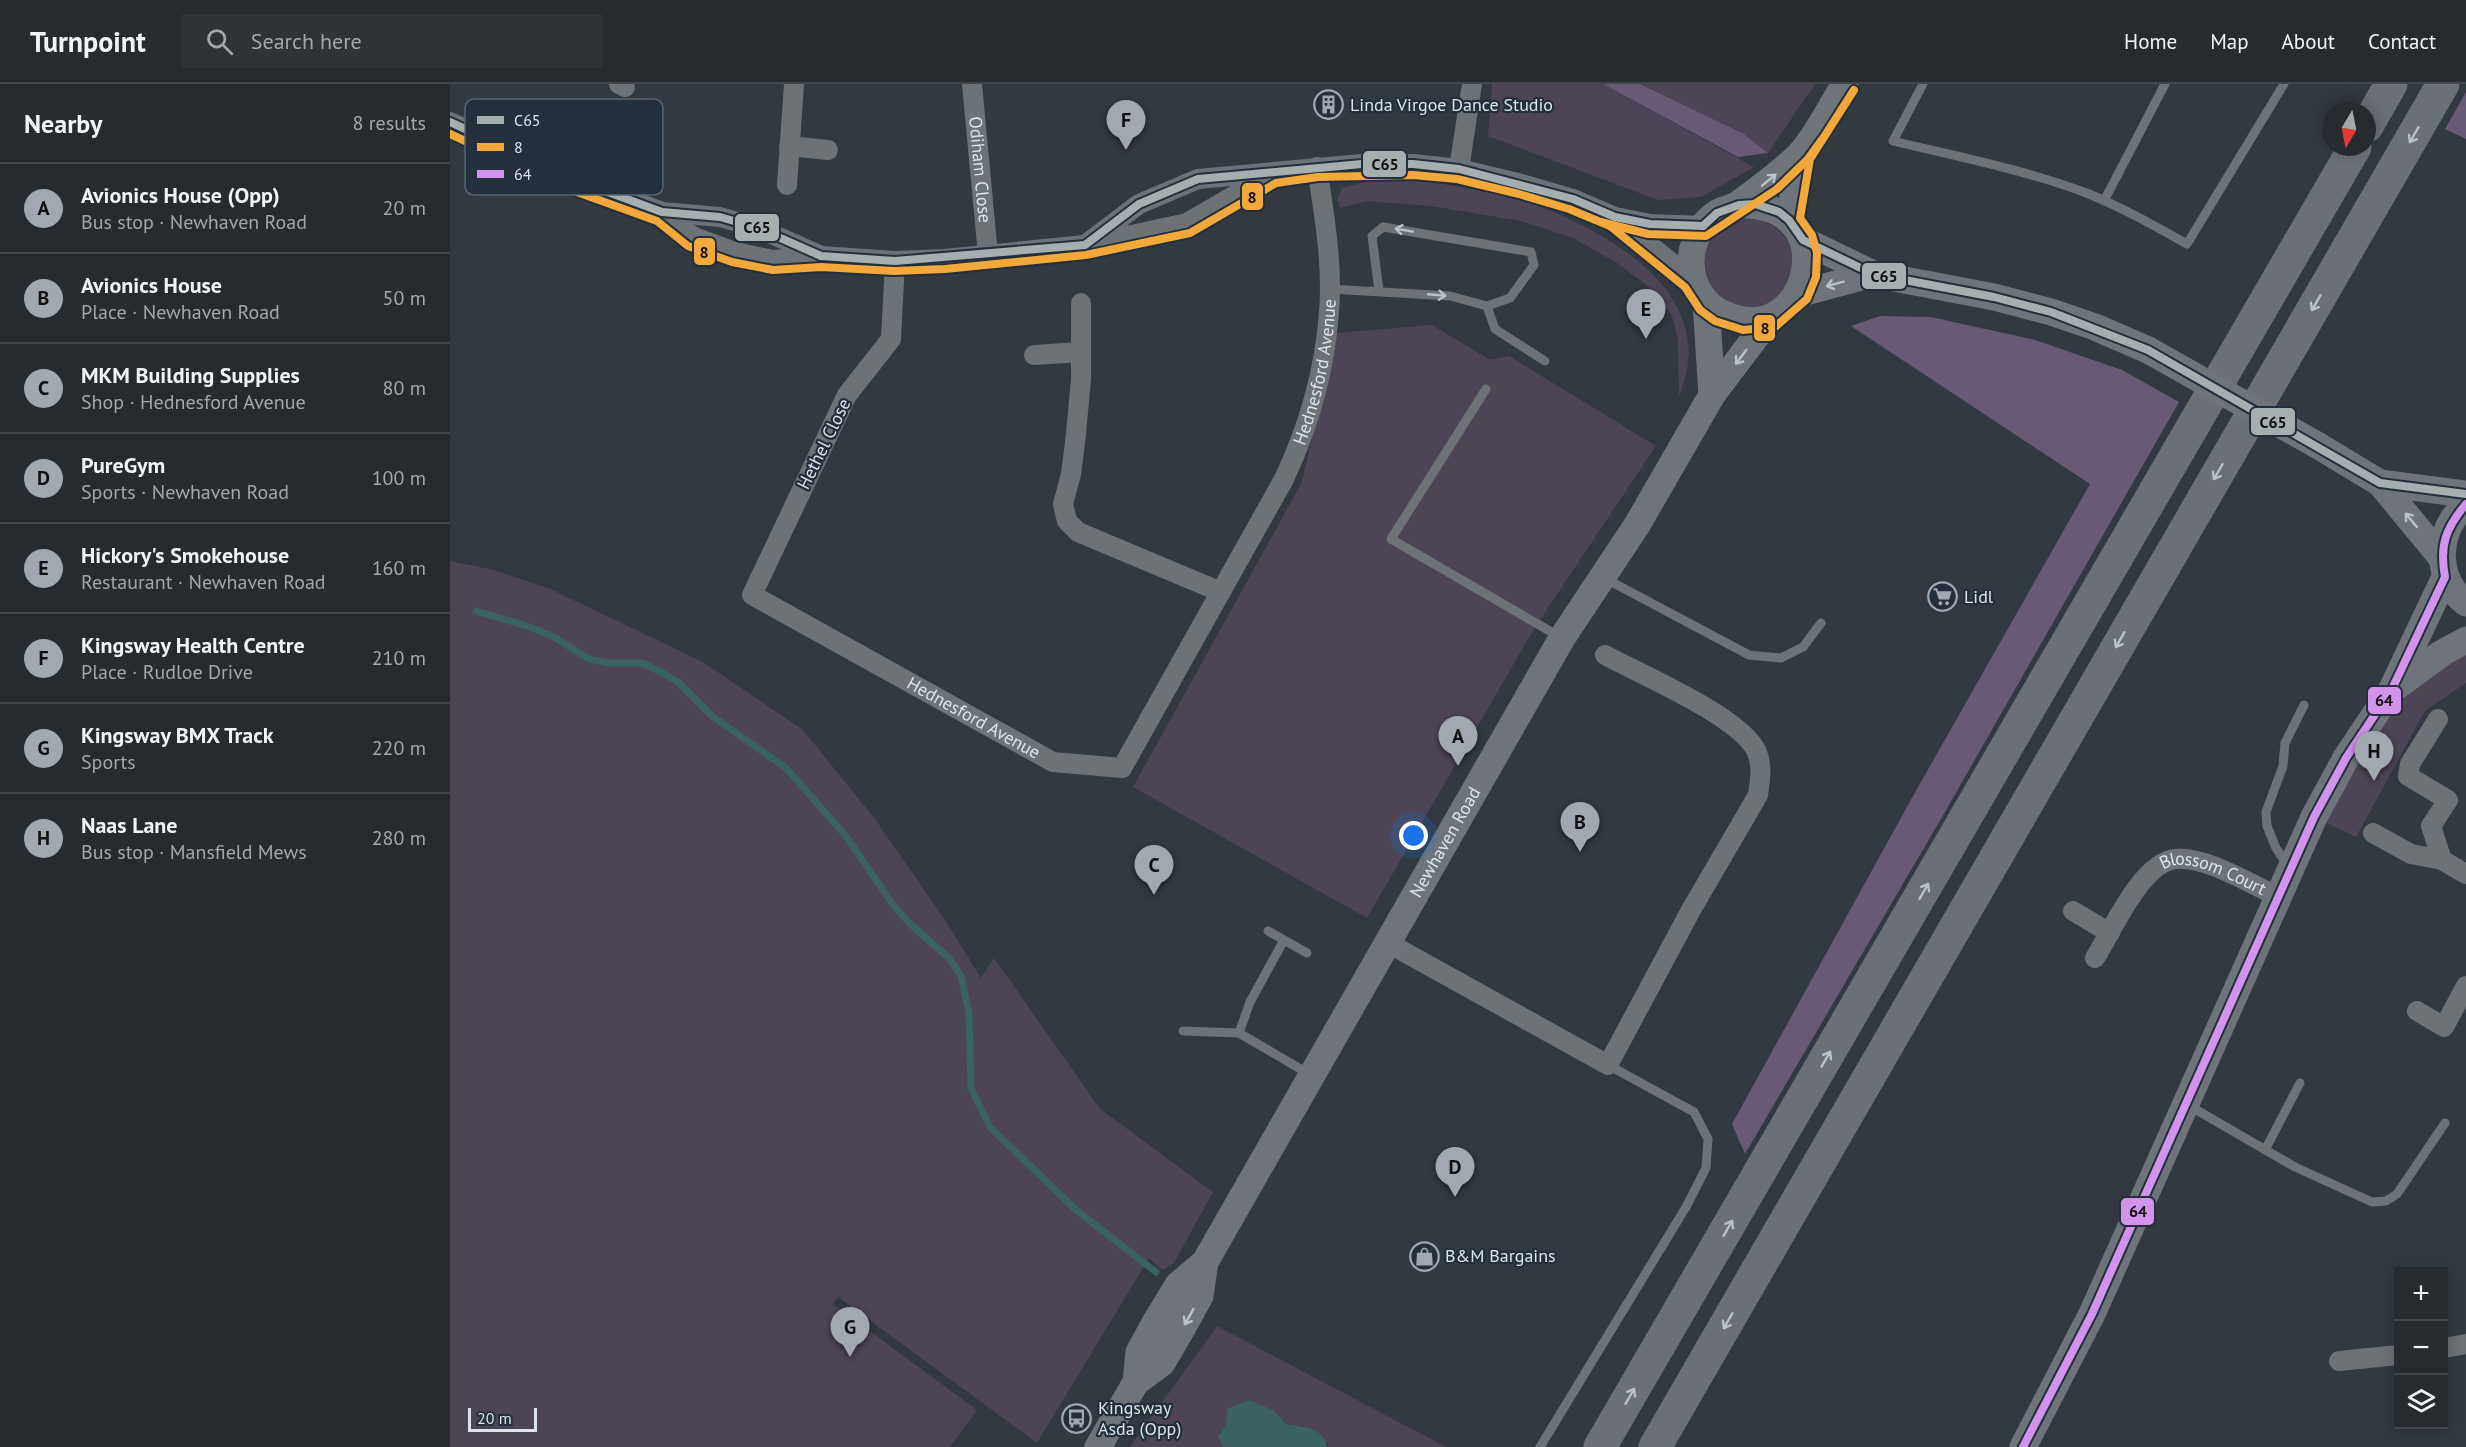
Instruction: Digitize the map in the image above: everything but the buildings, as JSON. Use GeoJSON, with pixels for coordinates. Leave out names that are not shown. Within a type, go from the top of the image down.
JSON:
{"type":"FeatureCollection","features":[{"type":"Feature","properties":{"kind":"highway"},"geometry":{"type":"LineString","coordinates":[[2376,110],[2391,84]]}},
{"type":"Feature","properties":{"kind":"highway"},"geometry":{"type":"LineString","coordinates":[[1655,1447],[2443,84]]}},
{"type":"Feature","properties":{"kind":"highway"},"geometry":{"type":"LineString","coordinates":[[1600,1447],[2350,156]]}},
{"type":"Feature","properties":{"kind":"street"},"geometry":{"type":"LineString","coordinates":[[787,185],[794,84]]}},
{"type":"Feature","properties":{"kind":"street","name":"Odiham Close"},"geometry":{"type":"LineString","coordinates":[[972,84],[988,255]]}},
{"type":"Feature","properties":{"kind":"street"},"geometry":{"type":"LineString","coordinates":[[1459,169],[1472,84]]}},
{"type":"Feature","properties":{"kind":"street"},"geometry":{"type":"LineString","coordinates":[[1739,205],[1800,155],[1845,84]]}},
{"type":"Feature","properties":{"kind":"street"},"geometry":{"type":"LineString","coordinates":[[450,122],[465,129]]}},
{"type":"Feature","properties":{"kind":"street"},"geometry":{"type":"LineString","coordinates":[[789,146],[828,150]]}},
{"type":"Feature","properties":{"kind":"street"},"geometry":{"type":"LineString","coordinates":[[1798,294],[1806,275],[1807,254],[1796,230],[1800,155]]}},
{"type":"Feature","properties":{"kind":"street"},"geometry":{"type":"LineString","coordinates":[[1085,245],[1139,204],[1198,179],[1273,173],[1317,166],[1413,164],[1459,169],[1522,183],[1573,199],[1614,217],[1650,224],[1703,226]]}},
{"type":"Feature","properties":{"kind":"street","name":"Hednesford Avenue"},"geometry":{"type":"LineString","coordinates":[[752,595],[1053,762],[1122,768],[1284,480],[1301,443],[1324,349],[1329,289],[1326,236],[1317,166]]}},
{"type":"Feature","properties":{"kind":"street"},"geometry":{"type":"LineString","coordinates":[[662,212],[692,236],[735,252],[774,260],[820,256],[895,261],[988,255],[1085,245],[1187,223],[1273,173]]}},
{"type":"Feature","properties":{"kind":"street"},"geometry":{"type":"LineString","coordinates":[[616,195],[662,212],[720,217],[758,228],[820,256]]}},
{"type":"Feature","properties":{"kind":"street"},"geometry":{"type":"LineString","coordinates":[[1712,396],[1700,291],[1691,255],[1694,241],[1703,226],[1717,213],[1739,205],[1755,204],[1779,212],[1796,230],[1873,274],[1994,297],[2028,306],[2096,327],[2148,350],[2380,483],[2443,567],[2454,594],[2466,603]]}},
{"type":"Feature","properties":{"kind":"street"},"geometry":{"type":"LineString","coordinates":[[1614,217],[1730,317],[1742,320],[1770,318],[1798,294],[1873,274]]}},
{"type":"Feature","properties":{"kind":"street","name":"Hethel Close"},"geometry":{"type":"LineString","coordinates":[[752,595],[846,395],[891,339],[895,261]]}},
{"type":"Feature","properties":{"kind":"street"},"geometry":{"type":"LineString","coordinates":[[1081,303],[1081,352],[1076,434],[1071,474],[1063,504],[1067,521],[1078,532],[1221,592]]}},
{"type":"Feature","properties":{"kind":"street","name":"Newhaven Road"},"geometry":{"type":"LineString","coordinates":[[1098,1447],[1137,1382],[1162,1363],[1179,1334],[1200,1296],[1205,1262],[1562,638],[1662,485],[1712,396],[1770,318]]}},
{"type":"Feature","properties":{"kind":"street"},"geometry":{"type":"LineString","coordinates":[[1034,356],[1081,352]]}},
{"type":"Feature","properties":{"kind":"street"},"geometry":{"type":"LineString","coordinates":[[2380,483],[2466,494]]}},
{"type":"Feature","properties":{"kind":"street"},"geometry":{"type":"LineString","coordinates":[[2024,1447],[2092,1314],[2314,817],[2346,758],[2392,689],[2443,567],[2451,522],[2466,504]]}},
{"type":"Feature","properties":{"kind":"street"},"geometry":{"type":"LineString","coordinates":[[2392,689],[2442,653],[2466,640]]}},
{"type":"Feature","properties":{"kind":"street"},"geometry":{"type":"LineString","coordinates":[[1388,943],[1608,1065],[1691,910],[1758,795],[1761,775],[1757,753],[1746,736],[1704,707],[1605,655]]}},
{"type":"Feature","properties":{"kind":"street"},"geometry":{"type":"LineString","coordinates":[[2438,719],[2410,764],[2408,776],[2448,800],[2431,826],[2442,860]]}},
{"type":"Feature","properties":{"kind":"street"},"geometry":{"type":"LineString","coordinates":[[2373,833],[2411,854],[2442,860],[2466,874]]}},
{"type":"Feature","properties":{"kind":"street","name":"Blossom Court"},"geometry":{"type":"LineString","coordinates":[[2096,958],[2145,876],[2161,863],[2174,859],[2191,860],[2222,870],[2278,897]]}},
{"type":"Feature","properties":{"kind":"street"},"geometry":{"type":"LineString","coordinates":[[2073,911],[2110,933]]}},
{"type":"Feature","properties":{"kind":"street"},"geometry":{"type":"LineString","coordinates":[[2417,1011],[2444,1027],[2466,986]]}},
{"type":"Feature","properties":{"kind":"street"},"geometry":{"type":"LineString","coordinates":[[2448,1347],[2466,1344]]}},
{"type":"Feature","properties":{"kind":"street"},"geometry":{"type":"LineString","coordinates":[[2339,1361],[2394,1355]]}},
{"type":"Feature","properties":{"kind":"lane"},"geometry":{"type":"LineString","coordinates":[[1923,84],[1893,141],[2033,176],[2104,201],[2187,244],[2284,84]]}},
{"type":"Feature","properties":{"kind":"lane"},"geometry":{"type":"LineString","coordinates":[[2104,201],[2165,84]]}},
{"type":"Feature","properties":{"kind":"lane"},"geometry":{"type":"LineString","coordinates":[[1329,289],[1450,296],[1487,306],[1510,298],[1534,265],[1531,252],[1383,227],[1372,236],[1379,291]]}},
{"type":"Feature","properties":{"kind":"lane"},"geometry":{"type":"LineString","coordinates":[[1487,306],[1496,329],[1545,361]]}},
{"type":"Feature","properties":{"kind":"lane"},"geometry":{"type":"LineString","coordinates":[[1486,390],[1391,539],[1562,638]]}},
{"type":"Feature","properties":{"kind":"lane"},"geometry":{"type":"LineString","coordinates":[[1602,576],[1749,655],[1781,658],[1803,647],[1821,623]]}},
{"type":"Feature","properties":{"kind":"lane"},"geometry":{"type":"LineString","coordinates":[[2291,870],[2276,848],[2267,826],[2266,812],[2283,766],[2285,743],[2304,705]]}},
{"type":"Feature","properties":{"kind":"lane"},"geometry":{"type":"LineString","coordinates":[[1268,932],[1307,953]]}},
{"type":"Feature","properties":{"kind":"lane"},"geometry":{"type":"LineString","coordinates":[[1239,1033],[1250,1002],[1284,940]]}},
{"type":"Feature","properties":{"kind":"lane"},"geometry":{"type":"LineString","coordinates":[[1183,1031],[1239,1033],[1311,1076]]}},
{"type":"Feature","properties":{"kind":"lane"},"geometry":{"type":"LineString","coordinates":[[1540,1447],[1686,1207],[1706,1168],[1708,1139],[1694,1112],[1608,1065]]}},
{"type":"Feature","properties":{"kind":"lane"},"geometry":{"type":"LineString","coordinates":[[2265,1150],[2300,1083]]}},
{"type":"Feature","properties":{"kind":"lane"},"geometry":{"type":"LineString","coordinates":[[2186,1104],[2295,1167],[2372,1202],[2386,1201],[2397,1194],[2445,1123]]}},
{"type":"Feature","properties":{"kind":"shaded area"},"geometry":{"type":"Polygon","coordinates":[[[1492,84],[1603,84],[1754,167],[1701,197],[1658,200],[1488,136],[1492,84]]]}},
{"type":"Feature","properties":{"kind":"shaded area"},"geometry":{"type":"Polygon","coordinates":[[[1603,84],[1640,84],[1744,134],[1768,153],[1738,157],[1603,84]]]}},
{"type":"Feature","properties":{"kind":"shaded area"},"geometry":{"type":"Polygon","coordinates":[[[1640,84],[1815,84],[1768,153],[1744,134],[1640,84]]]}},
{"type":"Feature","properties":{"kind":"shaded area"},"geometry":{"type":"Polygon","coordinates":[[[2466,92],[2466,139],[2445,129],[2466,92]]]}},
{"type":"Feature","properties":{"kind":"shaded area"},"geometry":{"type":"Polygon","coordinates":[[[1381,178],[1430,182],[1515,197],[1552,211],[1618,246],[1647,269],[1670,295],[1685,325],[1688,359],[1679,396],[1678,340],[1672,315],[1649,287],[1617,263],[1573,238],[1521,221],[1431,206],[1367,201],[1340,208],[1337,199],[1342,188],[1381,178]]]}},
{"type":"Feature","properties":{"kind":"shaded area"},"geometry":{"type":"Polygon","coordinates":[[[1749,219],[1774,226],[1786,238],[1793,263],[1786,288],[1774,300],[1749,307],[1724,300],[1712,288],[1705,263],[1712,238],[1724,226],[1749,219]]]}},
{"type":"Feature","properties":{"kind":"shaded area"},"geometry":{"type":"Polygon","coordinates":[[[1880,316],[1931,317],[2035,340],[2122,370],[2179,402],[1945,812],[1745,1154],[1732,1124],[1913,796],[2090,484],[1851,326],[1880,316]]]}},
{"type":"Feature","properties":{"kind":"shaded area"},"geometry":{"type":"Polygon","coordinates":[[[1432,325],[1490,360],[1509,356],[1656,446],[1532,632],[1367,918],[1133,787],[1301,484],[1337,333],[1432,325]]]}},
{"type":"Feature","properties":{"kind":"shaded area"},"geometry":{"type":"Polygon","coordinates":[[[450,561],[494,570],[548,588],[703,662],[803,730],[875,819],[945,920],[981,978],[994,958],[1100,1109],[1213,1192],[1174,1263],[1162,1270],[1149,1258],[1037,1443],[838,1297],[833,1304],[977,1410],[950,1447],[450,1447],[450,561]]]}},
{"type":"Feature","properties":{"kind":"shaded area"},"geometry":{"type":"Polygon","coordinates":[[[2466,640],[2466,683],[2425,711],[2356,837],[2314,817],[2392,689],[2466,640]]]}},
{"type":"Feature","properties":{"kind":"shaded area"},"geometry":{"type":"Polygon","coordinates":[[[1217,1326],[1446,1447],[1327,1447],[1328,1444],[1304,1426],[1286,1424],[1275,1411],[1228,1410],[1226,1425],[1218,1437],[1223,1447],[1130,1447],[1217,1326]]]}},
{"type":"Feature","properties":{"kind":"shaded area"},"geometry":{"type":"Polygon","coordinates":[[[1249,1400],[1275,1411],[1286,1424],[1305,1427],[1317,1432],[1322,1436],[1327,1447],[1223,1447],[1218,1437],[1226,1425],[1227,1409],[1249,1400]]]}},
{"type":"Feature","properties":{"kind":"waterway"},"geometry":{"type":"LineString","coordinates":[[476,611],[530,627],[554,637],[589,659],[608,663],[642,663],[659,671],[678,682],[712,716],[786,768],[845,835],[894,906],[909,923],[949,958],[961,976],[969,1014],[971,1088],[990,1127],[1076,1210],[1156,1272]]}},
{"type":"Feature","properties":{"kind":"transit line","name":"8"},"geometry":{"type":"LineString","coordinates":[[585,195],[657,221],[688,246],[732,262],[773,270],[821,267],[894,271],[945,269],[1086,255],[1190,233],[1276,183],[1318,177],[1413,175],[1457,179],[1569,209],[1610,226],[1685,287],[1700,310],[1715,321],[1743,330],[1775,327],[1807,299],[1816,277],[1817,253],[1812,235],[1800,218],[1810,159],[1854,90]]}},
{"type":"Feature","properties":{"kind":"transit line","name":"C65"},"geometry":{"type":"LineString","coordinates":[[450,122],[465,129]]}},
{"type":"Feature","properties":{"kind":"transit line","name":"8"},"geometry":{"type":"LineString","coordinates":[[450,134],[465,141]]}},
{"type":"Feature","properties":{"kind":"transit line","name":"8"},"geometry":{"type":"LineString","coordinates":[[1601,222],[1648,234],[1706,236],[1777,189],[1807,160],[1823,138]]}},
{"type":"Feature","properties":{"kind":"transit line","name":"C65"},"geometry":{"type":"LineString","coordinates":[[616,195],[662,212],[720,217],[758,228],[821,256],[895,261],[1085,245],[1139,204],[1198,179],[1362,164],[1413,164],[1459,169],[1573,199],[1615,217],[1650,224],[1703,226]]}},
{"type":"Feature","properties":{"kind":"transit line","name":"C65"},"geometry":{"type":"LineString","coordinates":[[1703,226],[1717,213],[1739,205],[1755,204],[1779,212],[1789,220],[1803,240],[1873,274],[1994,297],[2051,312],[2148,350],[2380,483],[2466,494]]}},
{"type":"Feature","properties":{"kind":"transit line","name":"64"},"geometry":{"type":"LineString","coordinates":[[2023,1447],[2092,1314],[2314,817],[2346,758],[2392,689],[2445,577],[2443,555],[2446,538],[2453,521],[2466,504]]}},
{"type":"Feature","properties":{"kind":"place","name":"Linda Virgoe Dance Studio"},"geometry":{"type":"Point","coordinates":[1329,105]}},
{"type":"Feature","properties":{"kind":"place","name":"Kingsway Health Centre"},"geometry":{"type":"Point","coordinates":[1126,150]}},
{"type":"Feature","properties":{"kind":"place","name":"Hickory's Smokehouse"},"geometry":{"type":"Point","coordinates":[1646,339]}},
{"type":"Feature","properties":{"kind":"place","name":"Lidl"},"geometry":{"type":"Point","coordinates":[1943,597]}},
{"type":"Feature","properties":{"kind":"place","name":"Avionics House (Opp)"},"geometry":{"type":"Point","coordinates":[1458,766]}},
{"type":"Feature","properties":{"kind":"place","name":"Naas Lane"},"geometry":{"type":"Point","coordinates":[2374,781]}},
{"type":"Feature","properties":{"kind":"place","name":"Avionics House"},"geometry":{"type":"Point","coordinates":[1580,852]}},
{"type":"Feature","properties":{"kind":"place","name":"MKM Building Supplies"},"geometry":{"type":"Point","coordinates":[1154,895]}},
{"type":"Feature","properties":{"kind":"place","name":"PureGym"},"geometry":{"type":"Point","coordinates":[1455,1197]}},
{"type":"Feature","properties":{"kind":"place","name":"B&M Bargains"},"geometry":{"type":"Point","coordinates":[1424,1256]}},
{"type":"Feature","properties":{"kind":"place","name":"Kingsway BMX Track"},"geometry":{"type":"Point","coordinates":[850,1357]}},
{"type":"Feature","properties":{"kind":"place","name":"Kingsway Asda (Opp)"},"geometry":{"type":"Point","coordinates":[1077,1418]}}]}
